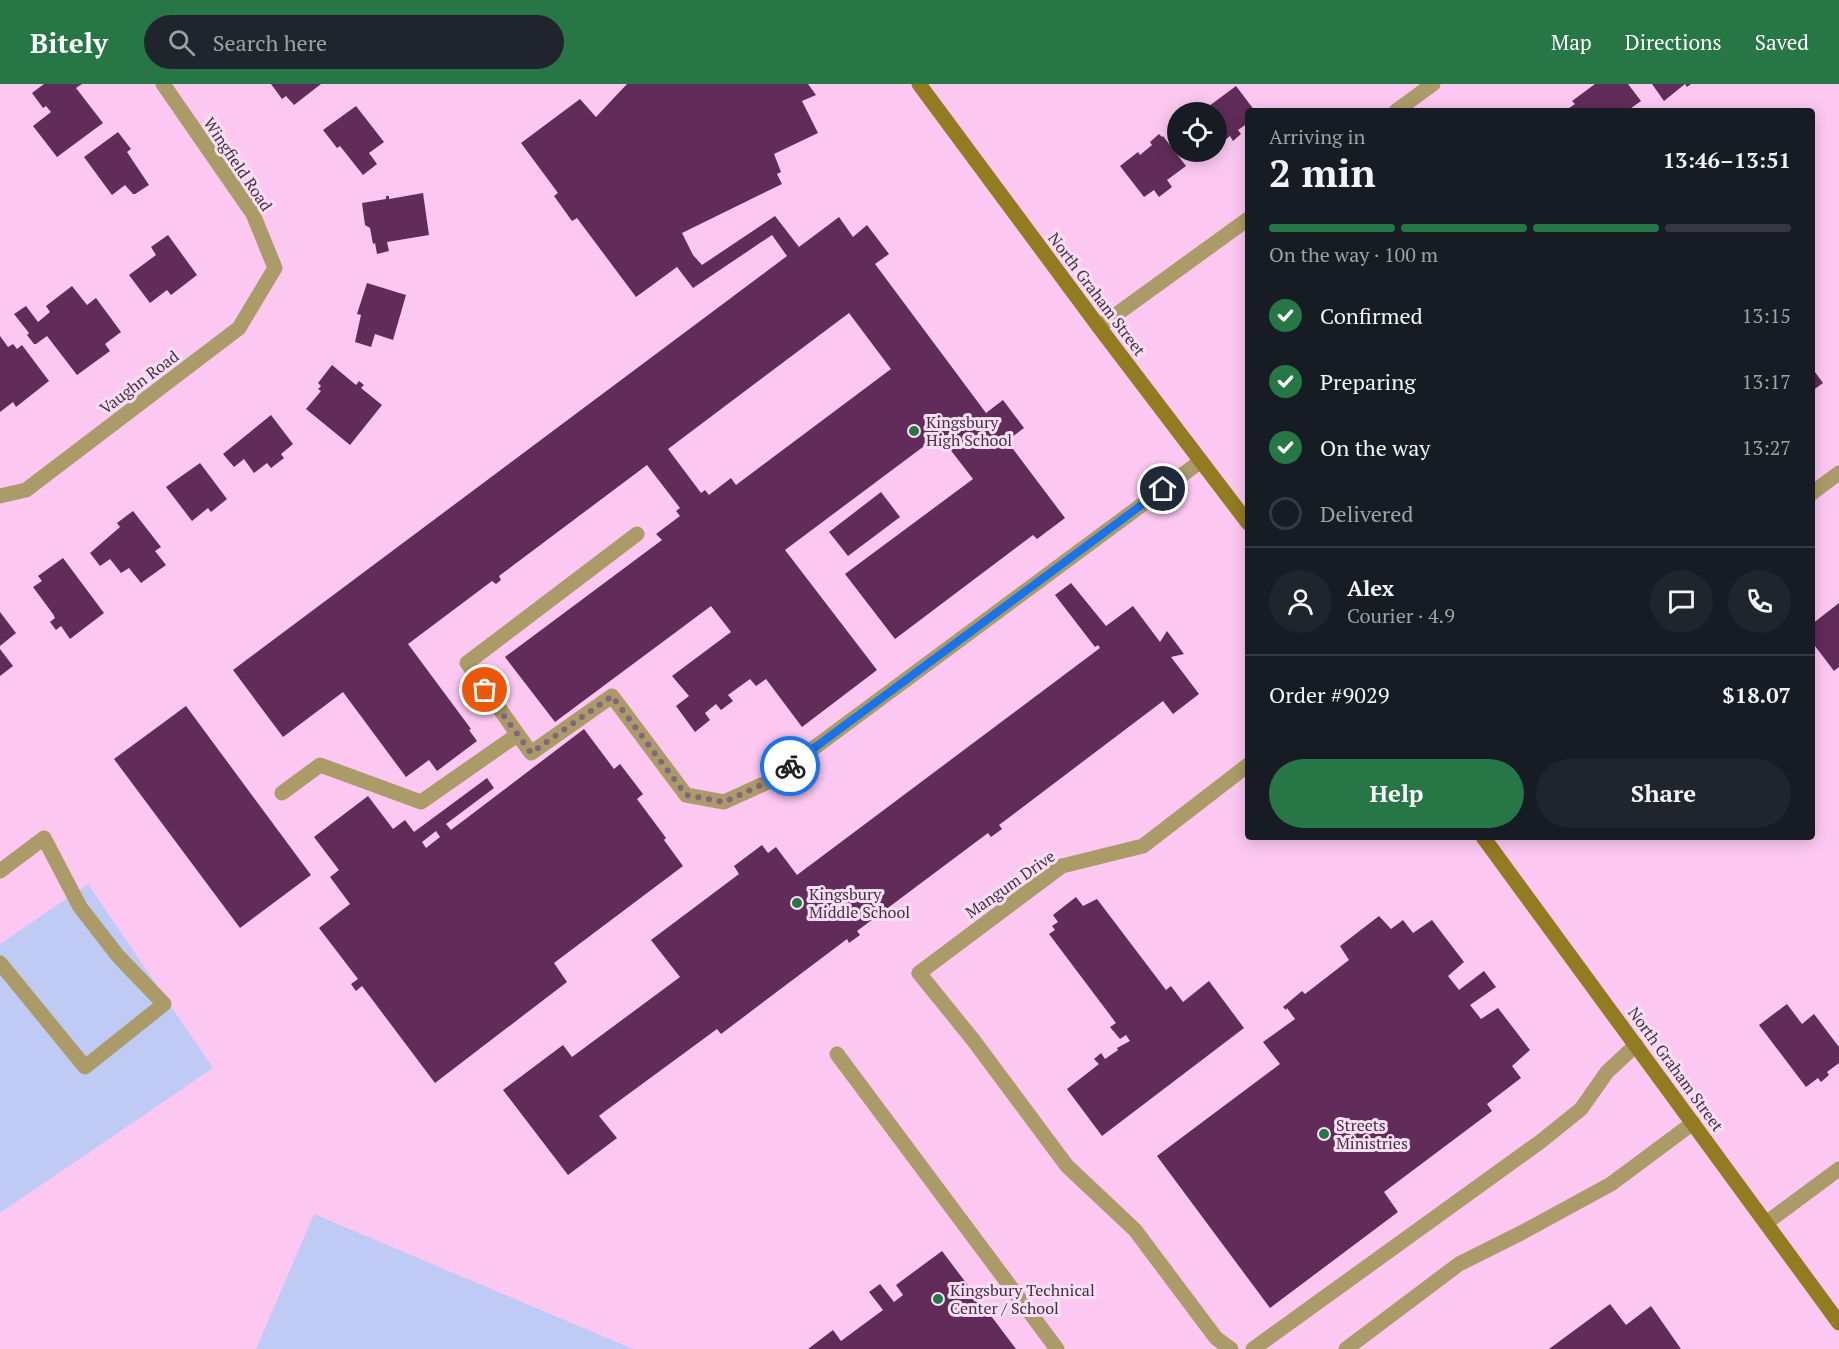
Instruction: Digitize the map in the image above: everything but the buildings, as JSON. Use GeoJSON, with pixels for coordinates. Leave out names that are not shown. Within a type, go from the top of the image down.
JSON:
{"type":"FeatureCollection","features":[{"type":"Feature","properties":{"kind":"main road","name":"North Graham Street"},"geometry":{"type":"LineString","coordinates":[[919,84],[1098,327],[1245,519]]}},
{"type":"Feature","properties":{"kind":"main road","name":"North Graham Street"},"geometry":{"type":"LineString","coordinates":[[1485,840],[1839,1323]]}},
{"type":"Feature","properties":{"kind":"street","name":"Wingfield Road"},"geometry":{"type":"LineString","coordinates":[[163,84],[253,214],[275,268]]}},
{"type":"Feature","properties":{"kind":"street"},"geometry":{"type":"LineString","coordinates":[[1400,108],[1433,84]]}},
{"type":"Feature","properties":{"kind":"street"},"geometry":{"type":"LineString","coordinates":[[1098,327],[1245,221]]}},
{"type":"Feature","properties":{"kind":"street","name":"Vaughn Road"},"geometry":{"type":"LineString","coordinates":[[0,496],[26,490],[239,328],[275,268]]}},
{"type":"Feature","properties":{"kind":"street"},"geometry":{"type":"LineString","coordinates":[[637,534],[467,663],[531,753],[612,696],[686,795],[724,802],[768,782],[1200,460]]}},
{"type":"Feature","properties":{"kind":"street"},"geometry":{"type":"LineString","coordinates":[[1815,491],[1839,473]]}},
{"type":"Feature","properties":{"kind":"street"},"geometry":{"type":"LineString","coordinates":[[282,793],[320,765],[421,802],[517,735]]}},
{"type":"Feature","properties":{"kind":"street","name":"Mangum Drive"},"geometry":{"type":"LineString","coordinates":[[1231,1349],[1216,1338],[1135,1230],[1067,1166],[974,1041],[919,973],[1062,866],[1143,846],[1245,767]]}},
{"type":"Feature","properties":{"kind":"street"},"geometry":{"type":"LineString","coordinates":[[0,871],[44,838],[80,907],[118,956],[164,1004],[85,1067],[0,963]]}},
{"type":"Feature","properties":{"kind":"street"},"geometry":{"type":"LineString","coordinates":[[1253,1349],[1565,1122],[1581,1109],[1607,1072],[1636,1045]]}},
{"type":"Feature","properties":{"kind":"street"},"geometry":{"type":"LineString","coordinates":[[837,1054],[1057,1349]]}},
{"type":"Feature","properties":{"kind":"street"},"geometry":{"type":"LineString","coordinates":[[1346,1349],[1459,1264],[1611,1184],[1693,1123]]}},
{"type":"Feature","properties":{"kind":"street"},"geometry":{"type":"LineString","coordinates":[[1766,1223],[1839,1169]]}},
{"type":"Feature","properties":{"kind":"shaded area"},"geometry":{"type":"Polygon","coordinates":[[[88,884],[213,1068],[0,1213],[0,944],[88,884]]]}},
{"type":"Feature","properties":{"kind":"shaded area"},"geometry":{"type":"Polygon","coordinates":[[[314,1214],[633,1349],[256,1349],[314,1214]]]}},
{"type":"Feature","properties":{"kind":"way so far"},"geometry":{"type":"LineString","coordinates":[[485,690],[531,753],[612,696],[686,795],[724,802],[768,782],[790,766]]}},
{"type":"Feature","properties":{"kind":"place","name":"Kingsbury High School"},"geometry":{"type":"Point","coordinates":[914,431]}},
{"type":"Feature","properties":{"kind":"place","name":"Kingsbury Middle School"},"geometry":{"type":"Point","coordinates":[797,903]}},
{"type":"Feature","properties":{"kind":"place","name":"Streets Ministries"},"geometry":{"type":"Point","coordinates":[1324,1134]}},
{"type":"Feature","properties":{"kind":"place","name":"Kingsbury Technical Center / School"},"geometry":{"type":"Point","coordinates":[938,1299]}},
{"type":"Feature","properties":{"kind":"route"},"geometry":{"type":"LineString","coordinates":[[790,766],[1163,489]]}}]}
